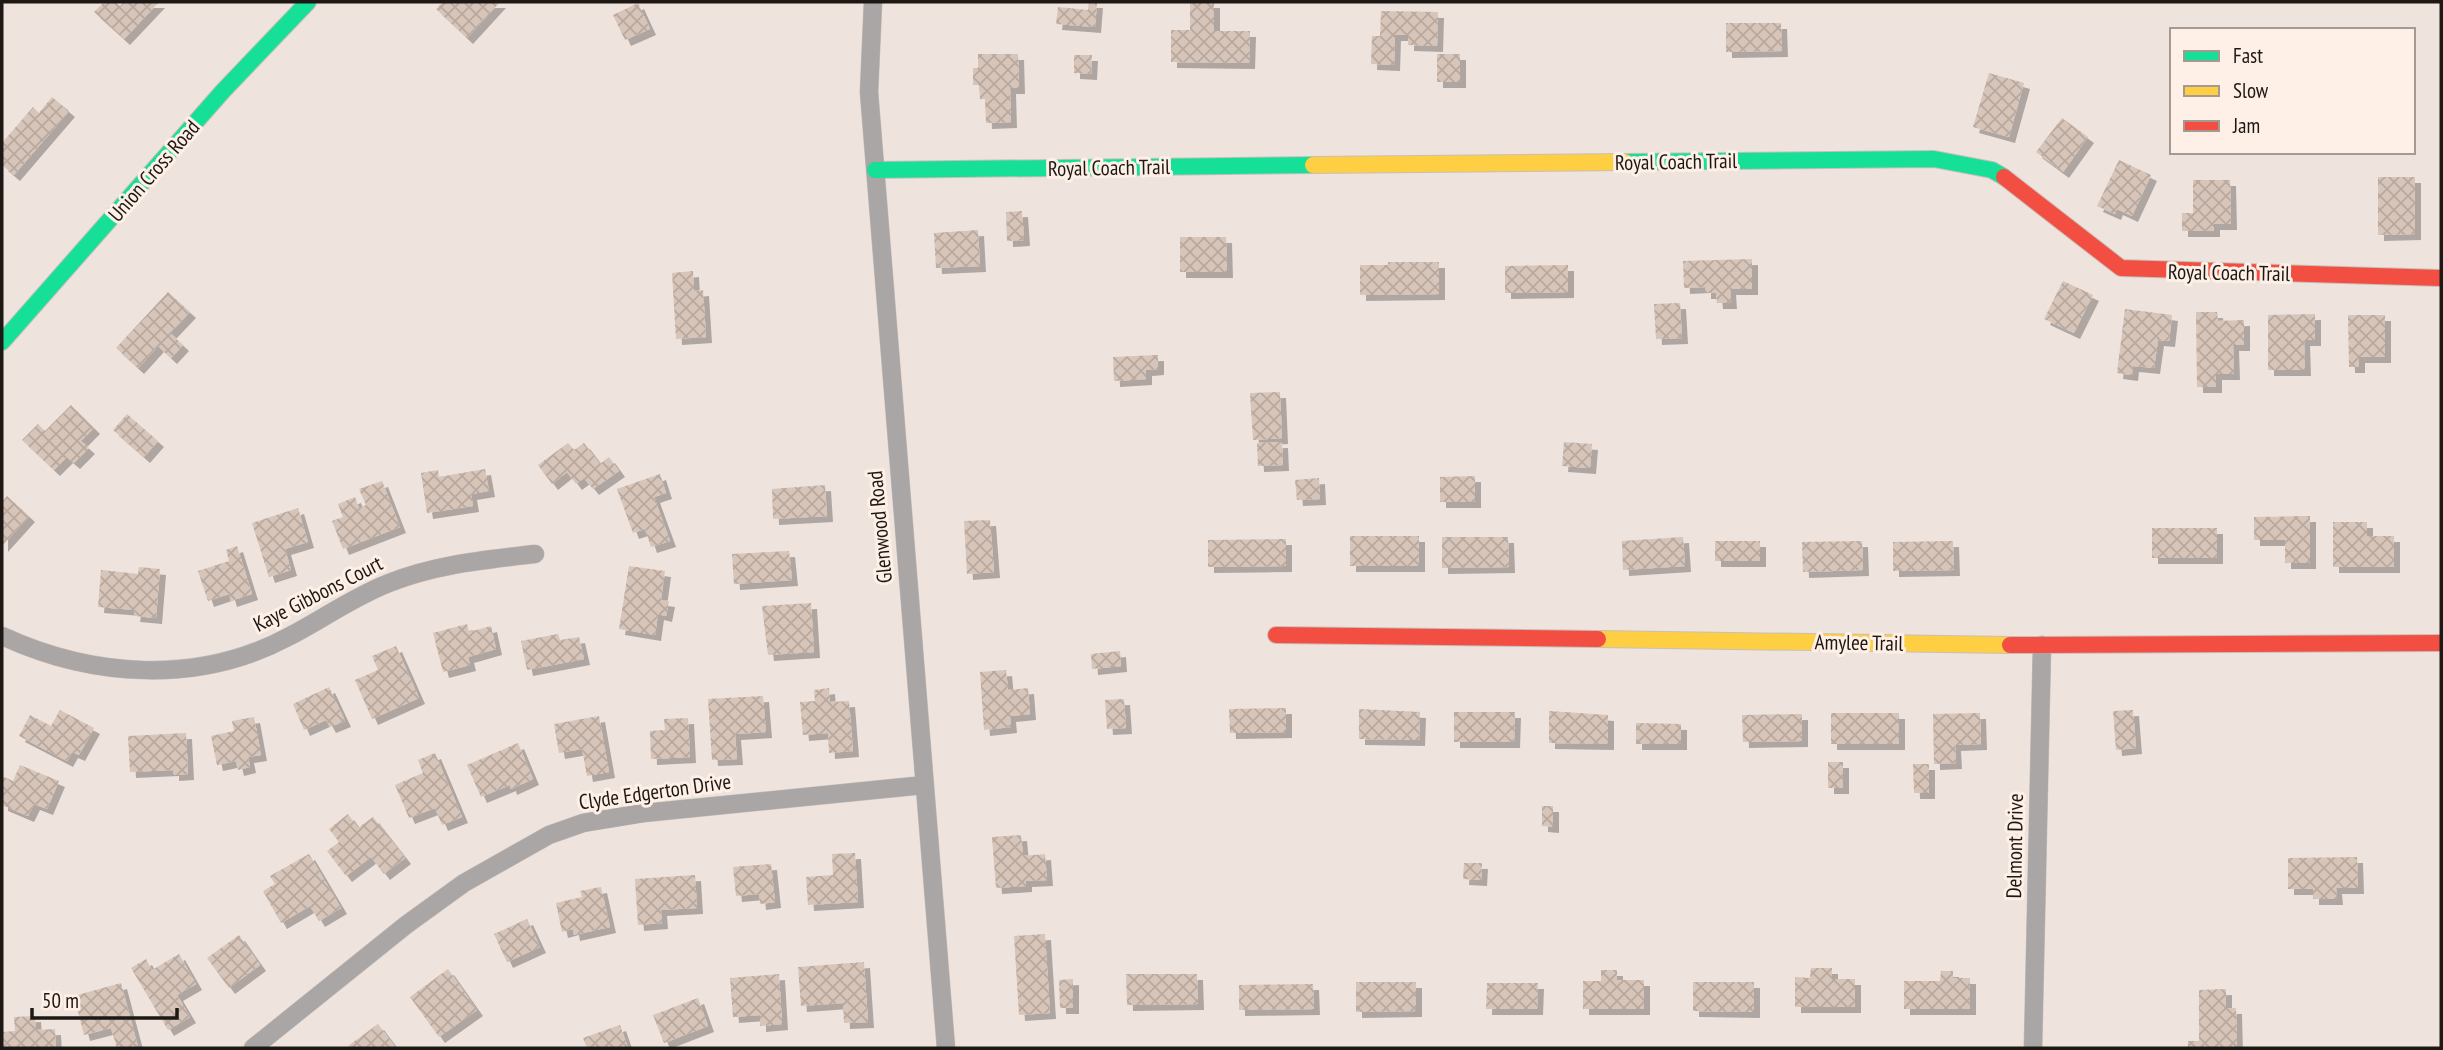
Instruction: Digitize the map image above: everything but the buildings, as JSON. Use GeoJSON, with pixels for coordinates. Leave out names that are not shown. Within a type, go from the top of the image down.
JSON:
{"type":"FeatureCollection","features":[{"type":"Feature","properties":{"kind":"street","name":"Union Cross Road"},"geometry":{"type":"LineString","coordinates":[[2,342],[223,91],[308,2]]}},
{"type":"Feature","properties":{"kind":"street","name":"Glenwood Road"},"geometry":{"type":"LineString","coordinates":[[873,2],[869,92],[946,1048]]}},
{"type":"Feature","properties":{"kind":"street","name":"Royal Coach Trail"},"geometry":{"type":"LineString","coordinates":[[875,170],[1934,159],[1992,170],[2018,184],[2121,268],[2143,271],[2441,278]]}},
{"type":"Feature","properties":{"kind":"street","name":"Kaye Gibbons Court"},"geometry":{"type":"LineString","coordinates":[[5,643],[98,668],[155,671],[214,664],[268,646],[349,601],[410,575],[458,563],[535,554]]}},
{"type":"Feature","properties":{"kind":"street","name":"Amylee Trail"},"geometry":{"type":"LineString","coordinates":[[1276,635],[2042,645],[2441,643]]}},
{"type":"Feature","properties":{"kind":"street","name":"Delmont Drive"},"geometry":{"type":"LineString","coordinates":[[2033,1048],[2042,645]]}},
{"type":"Feature","properties":{"kind":"street","name":"Clyde Edgerton Drive"},"geometry":{"type":"LineString","coordinates":[[253,1048],[406,925],[464,883],[549,835],[583,823],[644,813],[923,785]]}},
{"type":"Feature","properties":{"kind":"traffic: fast"},"geometry":{"type":"LineString","coordinates":[[2,342],[223,91],[308,2]]}},
{"type":"Feature","properties":{"kind":"traffic: fast"},"geometry":{"type":"LineString","coordinates":[[1625,162],[1934,159],[1992,170],[2004,177]]}},
{"type":"Feature","properties":{"kind":"traffic: fast"},"geometry":{"type":"LineString","coordinates":[[875,170],[1313,165]]}},
{"type":"Feature","properties":{"kind":"traffic: slow"},"geometry":{"type":"LineString","coordinates":[[1313,165],[1625,162]]}},
{"type":"Feature","properties":{"kind":"traffic: slow"},"geometry":{"type":"LineString","coordinates":[[1598,639],[2010,645]]}},
{"type":"Feature","properties":{"kind":"traffic: jam"},"geometry":{"type":"LineString","coordinates":[[2004,177],[2121,268],[2441,278]]}},
{"type":"Feature","properties":{"kind":"traffic: jam"},"geometry":{"type":"LineString","coordinates":[[1276,635],[1598,639]]}},
{"type":"Feature","properties":{"kind":"traffic: jam"},"geometry":{"type":"LineString","coordinates":[[2010,645],[2441,643]]}}]}
